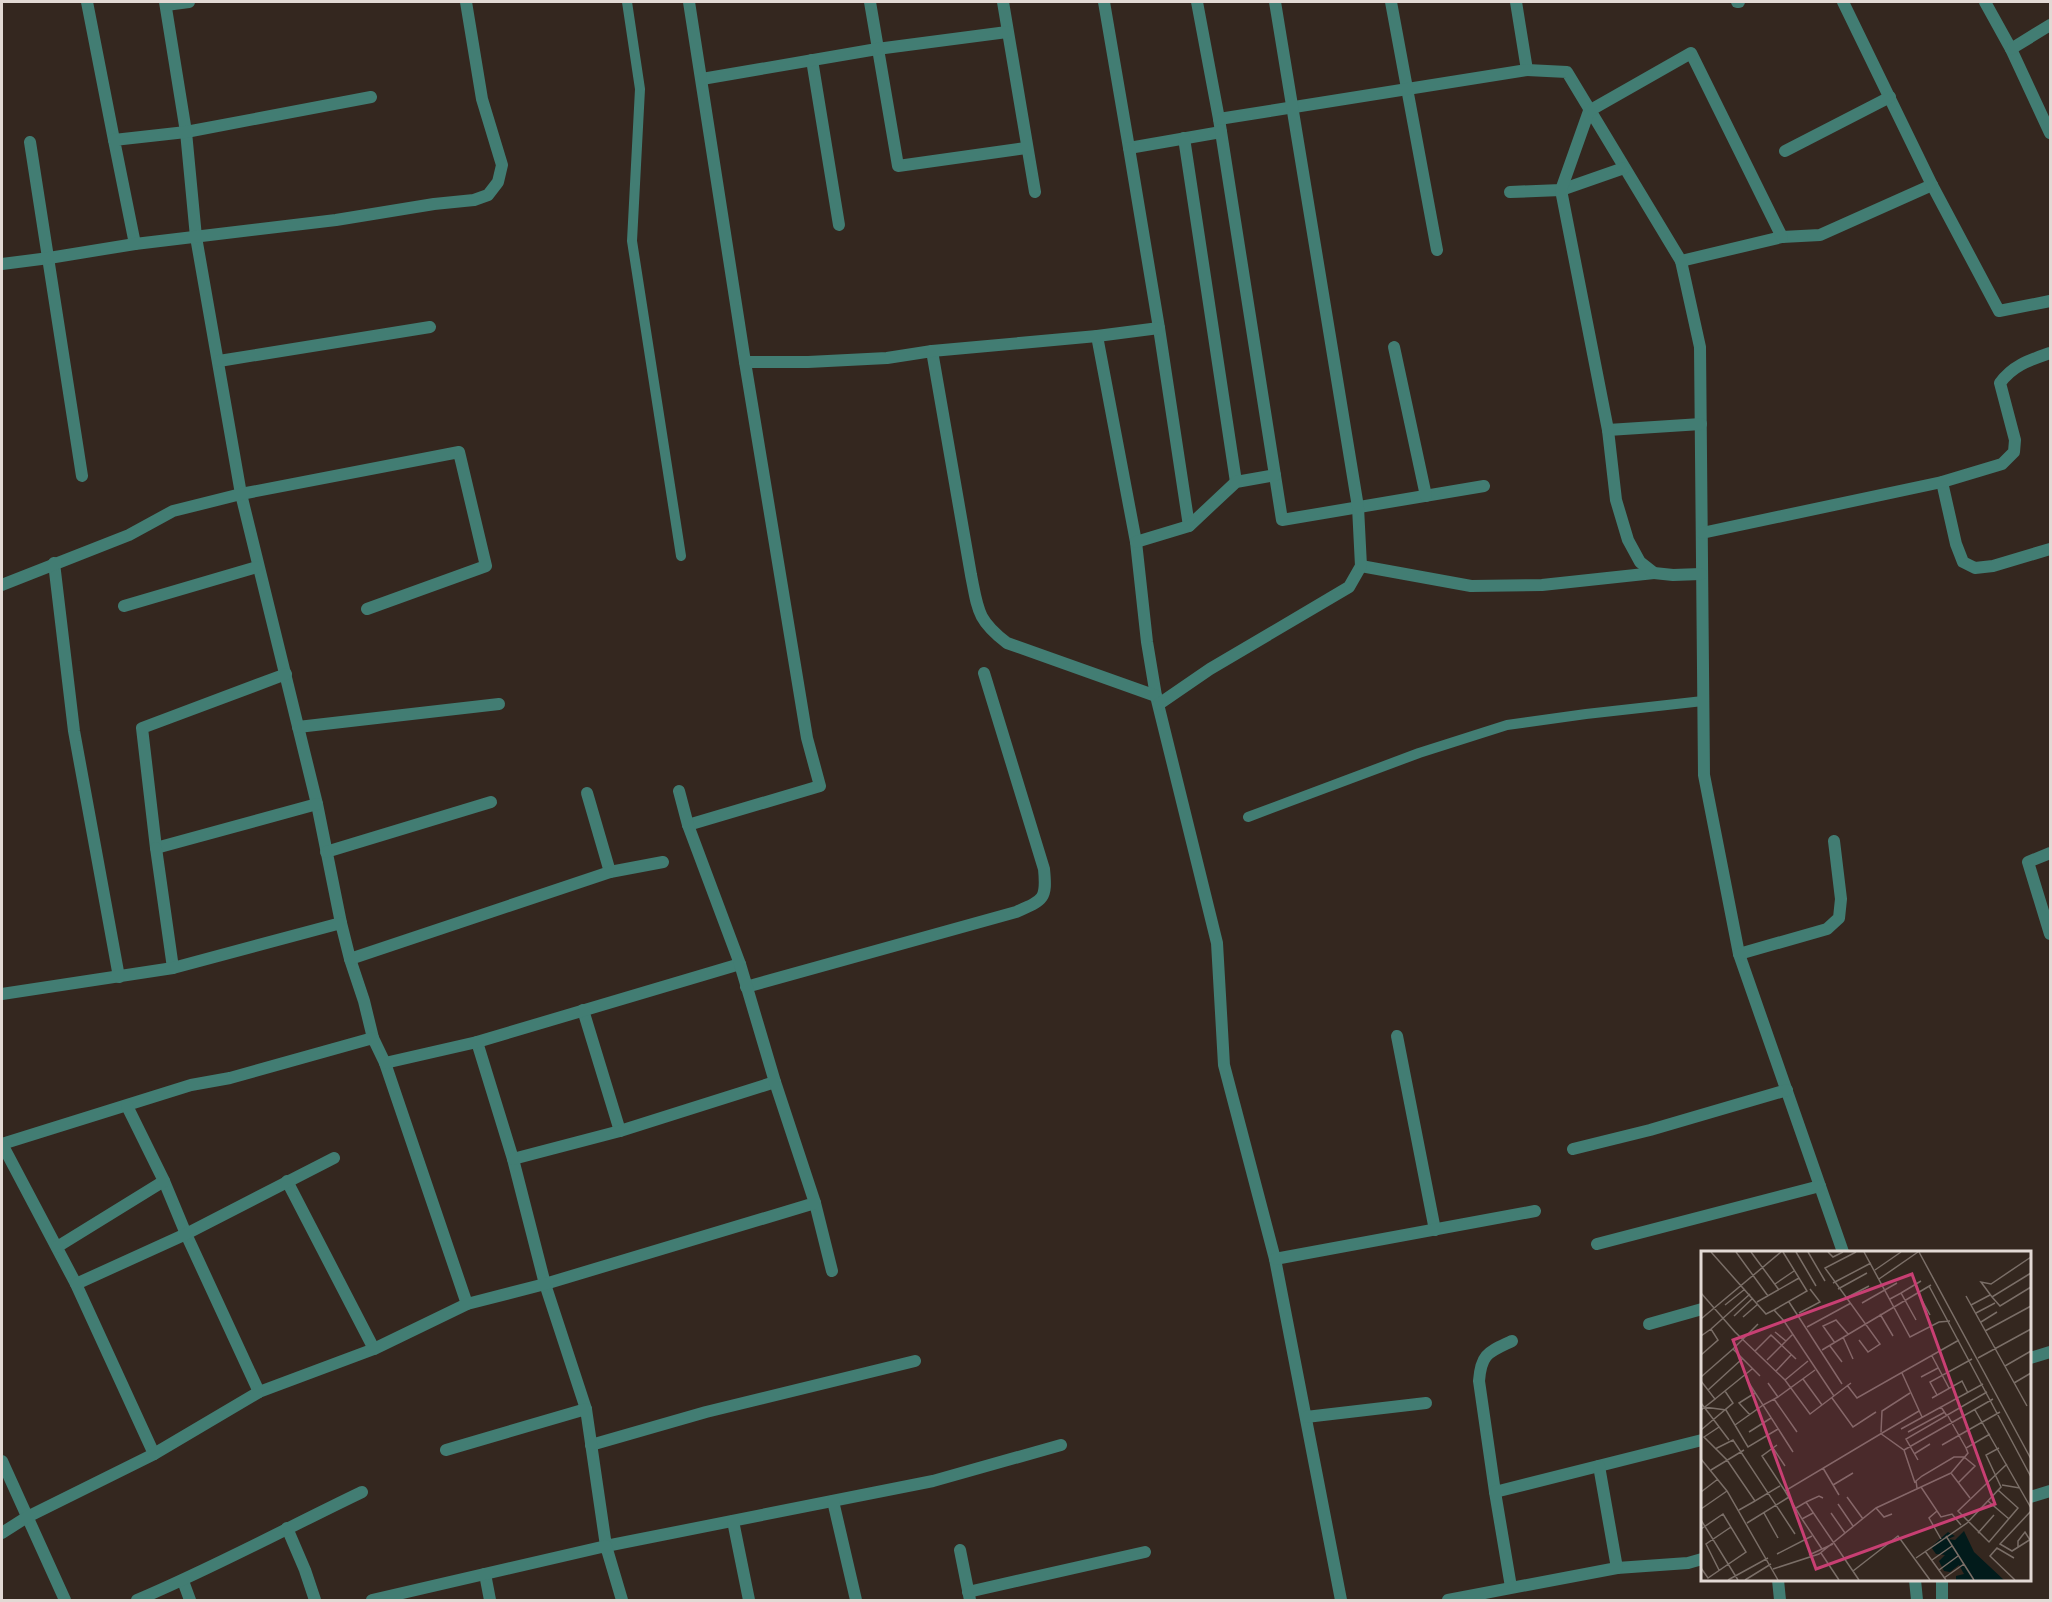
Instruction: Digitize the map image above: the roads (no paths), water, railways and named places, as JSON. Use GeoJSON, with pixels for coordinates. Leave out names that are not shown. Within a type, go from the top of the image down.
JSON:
{"type":"FeatureCollection","features":[{"type":"Feature","properties":{"kind":"street"},"geometry":{"type":"LineString","coordinates":[[87,2],[135,244]]}},
{"type":"Feature","properties":{"kind":"street"},"geometry":{"type":"LineString","coordinates":[[189,2],[166,3],[186,132],[196,237],[241,494],[257,567],[286,674],[317,804],[350,959],[373,1038],[385,1063],[467,1304]]}},
{"type":"Feature","properties":{"kind":"street"},"geometry":{"type":"LineString","coordinates":[[2,264],[135,244],[336,220],[474,200],[488,195],[498,182],[502,165],[482,99],[466,2]]}},
{"type":"Feature","properties":{"kind":"street"},"geometry":{"type":"LineString","coordinates":[[688,825],[820,786],[807,738],[689,2]]}},
{"type":"Feature","properties":{"kind":"street"},"geometry":{"type":"LineString","coordinates":[[870,2],[898,166],[1026,148]]}},
{"type":"Feature","properties":{"kind":"street"},"geometry":{"type":"LineString","coordinates":[[1003,2],[1035,192]]}},
{"type":"Feature","properties":{"kind":"street"},"geometry":{"type":"LineString","coordinates":[[1104,2],[1160,328],[1189,526]]}},
{"type":"Feature","properties":{"kind":"street"},"geometry":{"type":"LineString","coordinates":[[1197,2],[1220,125],[1282,520],[1484,486]]}},
{"type":"Feature","properties":{"kind":"street"},"geometry":{"type":"LineString","coordinates":[[1158,700],[1348,587],[1361,566],[1358,507],[1275,2]]}},
{"type":"Feature","properties":{"kind":"street"},"geometry":{"type":"LineString","coordinates":[[1391,2],[1437,250]]}},
{"type":"Feature","properties":{"kind":"street"},"geometry":{"type":"LineString","coordinates":[[1516,2],[1527,70]]}},
{"type":"Feature","properties":{"kind":"street"},"geometry":{"type":"LineString","coordinates":[[1843,2],[1932,185],[1999,311],[2050,301]]}},
{"type":"Feature","properties":{"kind":"street"},"geometry":{"type":"LineString","coordinates":[[1985,2],[2011,49],[2050,132]]}},
{"type":"Feature","properties":{"kind":"street"},"geometry":{"type":"LineString","coordinates":[[2011,49],[2050,25]]}},
{"type":"Feature","properties":{"kind":"street"},"geometry":{"type":"LineString","coordinates":[[702,79],[877,49],[1007,32]]}},
{"type":"Feature","properties":{"kind":"street"},"geometry":{"type":"LineString","coordinates":[[1654,573],[1640,562],[1628,540],[1616,500],[1608,430],[1562,190],[1589,111],[1691,53],[1782,237]]}},
{"type":"Feature","properties":{"kind":"street"},"geometry":{"type":"LineString","coordinates":[[812,60],[840,225]]}},
{"type":"Feature","properties":{"kind":"street"},"geometry":{"type":"LineString","coordinates":[[1129,148],[1184,138],[1220,125],[1292,107],[1527,70],[1567,72],[1681,261],[1700,346],[1704,775],[1739,954],[1843,1251]]}},
{"type":"Feature","properties":{"kind":"street"},"geometry":{"type":"LineString","coordinates":[[114,140],[186,132],[371,97]]}},
{"type":"Feature","properties":{"kind":"street"},"geometry":{"type":"LineString","coordinates":[[1785,151],[1890,97]]}},
{"type":"Feature","properties":{"kind":"street"},"geometry":{"type":"LineString","coordinates":[[1184,138],[1236,482]]}},
{"type":"Feature","properties":{"kind":"street"},"geometry":{"type":"LineString","coordinates":[[30,142],[81,476]]}},
{"type":"Feature","properties":{"kind":"street"},"geometry":{"type":"LineString","coordinates":[[1509,192],[1562,190],[1624,168]]}},
{"type":"Feature","properties":{"kind":"street"},"geometry":{"type":"LineString","coordinates":[[1681,261],[1782,237],[1820,235],[1932,185]]}},
{"type":"Feature","properties":{"kind":"street"},"geometry":{"type":"LineString","coordinates":[[219,361],[430,327]]}},
{"type":"Feature","properties":{"kind":"street"},"geometry":{"type":"LineString","coordinates":[[745,362],[808,362],[876,358],[1160,328]]}},
{"type":"Feature","properties":{"kind":"street"},"geometry":{"type":"LineString","coordinates":[[1097,336],[1136,542],[1147,642],[1158,700],[1217,943],[1224,1065],[1275,1260],[1341,1600]]}},
{"type":"Feature","properties":{"kind":"street"},"geometry":{"type":"LineString","coordinates":[[1394,347],[1426,496]]}},
{"type":"Feature","properties":{"kind":"street"},"geometry":{"type":"LineString","coordinates":[[932,351],[978,610],[989,629],[1006,643],[1158,700]]}},
{"type":"Feature","properties":{"kind":"street"},"geometry":{"type":"LineString","coordinates":[[1702,533],[1942,482],[2001,464],[2014,452],[2015,440],[2000,383],[2007,372],[2025,361],[2050,353]]}},
{"type":"Feature","properties":{"kind":"street"},"geometry":{"type":"LineString","coordinates":[[1608,430],[1701,424]]}},
{"type":"Feature","properties":{"kind":"street"},"geometry":{"type":"LineString","coordinates":[[2,585],[129,535],[173,511],[241,494],[459,452],[486,566],[367,609]]}},
{"type":"Feature","properties":{"kind":"street"},"geometry":{"type":"LineString","coordinates":[[1136,542],[1189,526],[1236,482],[1275,475]]}},
{"type":"Feature","properties":{"kind":"street"},"geometry":{"type":"LineString","coordinates":[[1942,482],[1956,544],[1963,562],[1975,568],[1993,566],[2050,549]]}},
{"type":"Feature","properties":{"kind":"street"},"geometry":{"type":"LineString","coordinates":[[54,563],[74,731],[119,977]]}},
{"type":"Feature","properties":{"kind":"street"},"geometry":{"type":"LineString","coordinates":[[1361,566],[1471,586],[1542,585],[1654,573],[1701,574]]}},
{"type":"Feature","properties":{"kind":"street"},"geometry":{"type":"LineString","coordinates":[[124,606],[257,567]]}},
{"type":"Feature","properties":{"kind":"street"},"geometry":{"type":"LineString","coordinates":[[746,987],[1016,912],[1038,903],[1046,889],[1044,869],[984,673]]}},
{"type":"Feature","properties":{"kind":"street"},"geometry":{"type":"LineString","coordinates":[[174,968],[156,848],[142,728],[286,674]]}},
{"type":"Feature","properties":{"kind":"street"},"geometry":{"type":"LineString","coordinates":[[298,727],[499,704]]}},
{"type":"Feature","properties":{"kind":"street"},"geometry":{"type":"LineString","coordinates":[[680,790],[688,825],[740,964],[814,1203],[832,1271]]}},
{"type":"Feature","properties":{"kind":"street"},"geometry":{"type":"LineString","coordinates":[[587,793],[610,872]]}},
{"type":"Feature","properties":{"kind":"street"},"geometry":{"type":"LineString","coordinates":[[326,852],[491,802]]}},
{"type":"Feature","properties":{"kind":"street"},"geometry":{"type":"LineString","coordinates":[[156,848],[317,804]]}},
{"type":"Feature","properties":{"kind":"street"},"geometry":{"type":"LineString","coordinates":[[1739,954],[1827,929],[1839,918],[1841,899],[1834,841]]}},
{"type":"Feature","properties":{"kind":"street"},"geometry":{"type":"LineString","coordinates":[[2050,854],[2028,862],[2050,933]]}},
{"type":"Feature","properties":{"kind":"street"},"geometry":{"type":"LineString","coordinates":[[350,959],[610,872],[663,861]]}},
{"type":"Feature","properties":{"kind":"street"},"geometry":{"type":"LineString","coordinates":[[2,994],[174,968],[341,923]]}},
{"type":"Feature","properties":{"kind":"street"},"geometry":{"type":"LineString","coordinates":[[385,1063],[477,1042],[740,964]]}},
{"type":"Feature","properties":{"kind":"street"},"geometry":{"type":"LineString","coordinates":[[583,1010],[620,1131]]}},
{"type":"Feature","properties":{"kind":"street"},"geometry":{"type":"LineString","coordinates":[[1397,1036],[1435,1230]]}},
{"type":"Feature","properties":{"kind":"street"},"geometry":{"type":"LineString","coordinates":[[154,1454],[76,1284],[2,1144],[191,1085],[230,1078],[373,1038]]}},
{"type":"Feature","properties":{"kind":"street"},"geometry":{"type":"LineString","coordinates":[[477,1042],[513,1159],[545,1284],[586,1409],[606,1546],[622,1600]]}},
{"type":"Feature","properties":{"kind":"street"},"geometry":{"type":"LineString","coordinates":[[513,1159],[620,1131],[775,1082]]}},
{"type":"Feature","properties":{"kind":"street"},"geometry":{"type":"LineString","coordinates":[[1573,1149],[1650,1130],[1787,1090]]}},
{"type":"Feature","properties":{"kind":"street"},"geometry":{"type":"LineString","coordinates":[[127,1106],[164,1181],[259,1392]]}},
{"type":"Feature","properties":{"kind":"street"},"geometry":{"type":"LineString","coordinates":[[76,1284],[186,1234],[333,1158]]}},
{"type":"Feature","properties":{"kind":"street"},"geometry":{"type":"LineString","coordinates":[[57,1247],[164,1181]]}},
{"type":"Feature","properties":{"kind":"street"},"geometry":{"type":"LineString","coordinates":[[287,1181],[374,1349]]}},
{"type":"Feature","properties":{"kind":"street"},"geometry":{"type":"LineString","coordinates":[[1597,1245],[1820,1186]]}},
{"type":"Feature","properties":{"kind":"street"},"geometry":{"type":"LineString","coordinates":[[2,1533],[27,1517],[154,1454],[259,1392],[374,1349],[467,1304],[545,1284],[814,1203]]}},
{"type":"Feature","properties":{"kind":"street"},"geometry":{"type":"LineString","coordinates":[[1275,1260],[1535,1211]]}},
{"type":"Feature","properties":{"kind":"street"},"geometry":{"type":"LineString","coordinates":[[1648,1324],[1701,1309]]}},
{"type":"Feature","properties":{"kind":"street"},"geometry":{"type":"LineString","coordinates":[[1511,1587],[1479,1381],[1480,1364],[1491,1352],[1512,1341]]}},
{"type":"Feature","properties":{"kind":"street"},"geometry":{"type":"LineString","coordinates":[[2031,1358],[2050,1352]]}},
{"type":"Feature","properties":{"kind":"street"},"geometry":{"type":"LineString","coordinates":[[591,1445],[706,1412],[915,1361]]}},
{"type":"Feature","properties":{"kind":"street"},"geometry":{"type":"LineString","coordinates":[[1306,1417],[1426,1403]]}},
{"type":"Feature","properties":{"kind":"street"},"geometry":{"type":"LineString","coordinates":[[446,1450],[586,1409]]}},
{"type":"Feature","properties":{"kind":"street"},"geometry":{"type":"LineString","coordinates":[[1495,1492],[1701,1440]]}},
{"type":"Feature","properties":{"kind":"street"},"geometry":{"type":"LineString","coordinates":[[372,1600],[606,1546],[933,1481],[1061,1445]]}},
{"type":"Feature","properties":{"kind":"street"},"geometry":{"type":"LineString","coordinates":[[2,1461],[65,1600]]}},
{"type":"Feature","properties":{"kind":"street"},"geometry":{"type":"LineString","coordinates":[[1599,1466],[1617,1568]]}},
{"type":"Feature","properties":{"kind":"street"},"geometry":{"type":"LineString","coordinates":[[2031,1497],[2050,1491]]}},
{"type":"Feature","properties":{"kind":"street"},"geometry":{"type":"LineString","coordinates":[[137,1600],[183,1581],[362,1492]]}},
{"type":"Feature","properties":{"kind":"street"},"geometry":{"type":"LineString","coordinates":[[833,1501],[856,1600]]}},
{"type":"Feature","properties":{"kind":"street"},"geometry":{"type":"LineString","coordinates":[[733,1521],[749,1600]]}},
{"type":"Feature","properties":{"kind":"street"},"geometry":{"type":"LineString","coordinates":[[286,1528],[305,1570],[315,1600]]}},
{"type":"Feature","properties":{"kind":"street"},"geometry":{"type":"LineString","coordinates":[[960,1550],[969,1596],[1145,1552]]}},
{"type":"Feature","properties":{"kind":"street"},"geometry":{"type":"LineString","coordinates":[[1448,1600],[1617,1568],[1688,1563],[1701,1559]]}},
{"type":"Feature","properties":{"kind":"street"},"geometry":{"type":"LineString","coordinates":[[485,1574],[490,1600]]}},
{"type":"Feature","properties":{"kind":"street"},"geometry":{"type":"LineString","coordinates":[[183,1581],[190,1600]]}},
{"type":"Feature","properties":{"kind":"street"},"geometry":{"type":"LineString","coordinates":[[1778,1581],[1780,1600]]}},
{"type":"Feature","properties":{"kind":"street"},"geometry":{"type":"LineString","coordinates":[[1915,1581],[1917,1600]]}},
{"type":"Feature","properties":{"kind":"street"},"geometry":{"type":"LineString","coordinates":[[1941,1581],[1942,1600]]}},
{"type":"Feature","properties":{"kind":"lane"},"geometry":{"type":"LineString","coordinates":[[627,2],[640,89],[632,241],[681,556]]}},
{"type":"Feature","properties":{"kind":"lane"},"geometry":{"type":"LineString","coordinates":[[1248,817],[1419,753],[1507,725],[1703,700]]}}]}
